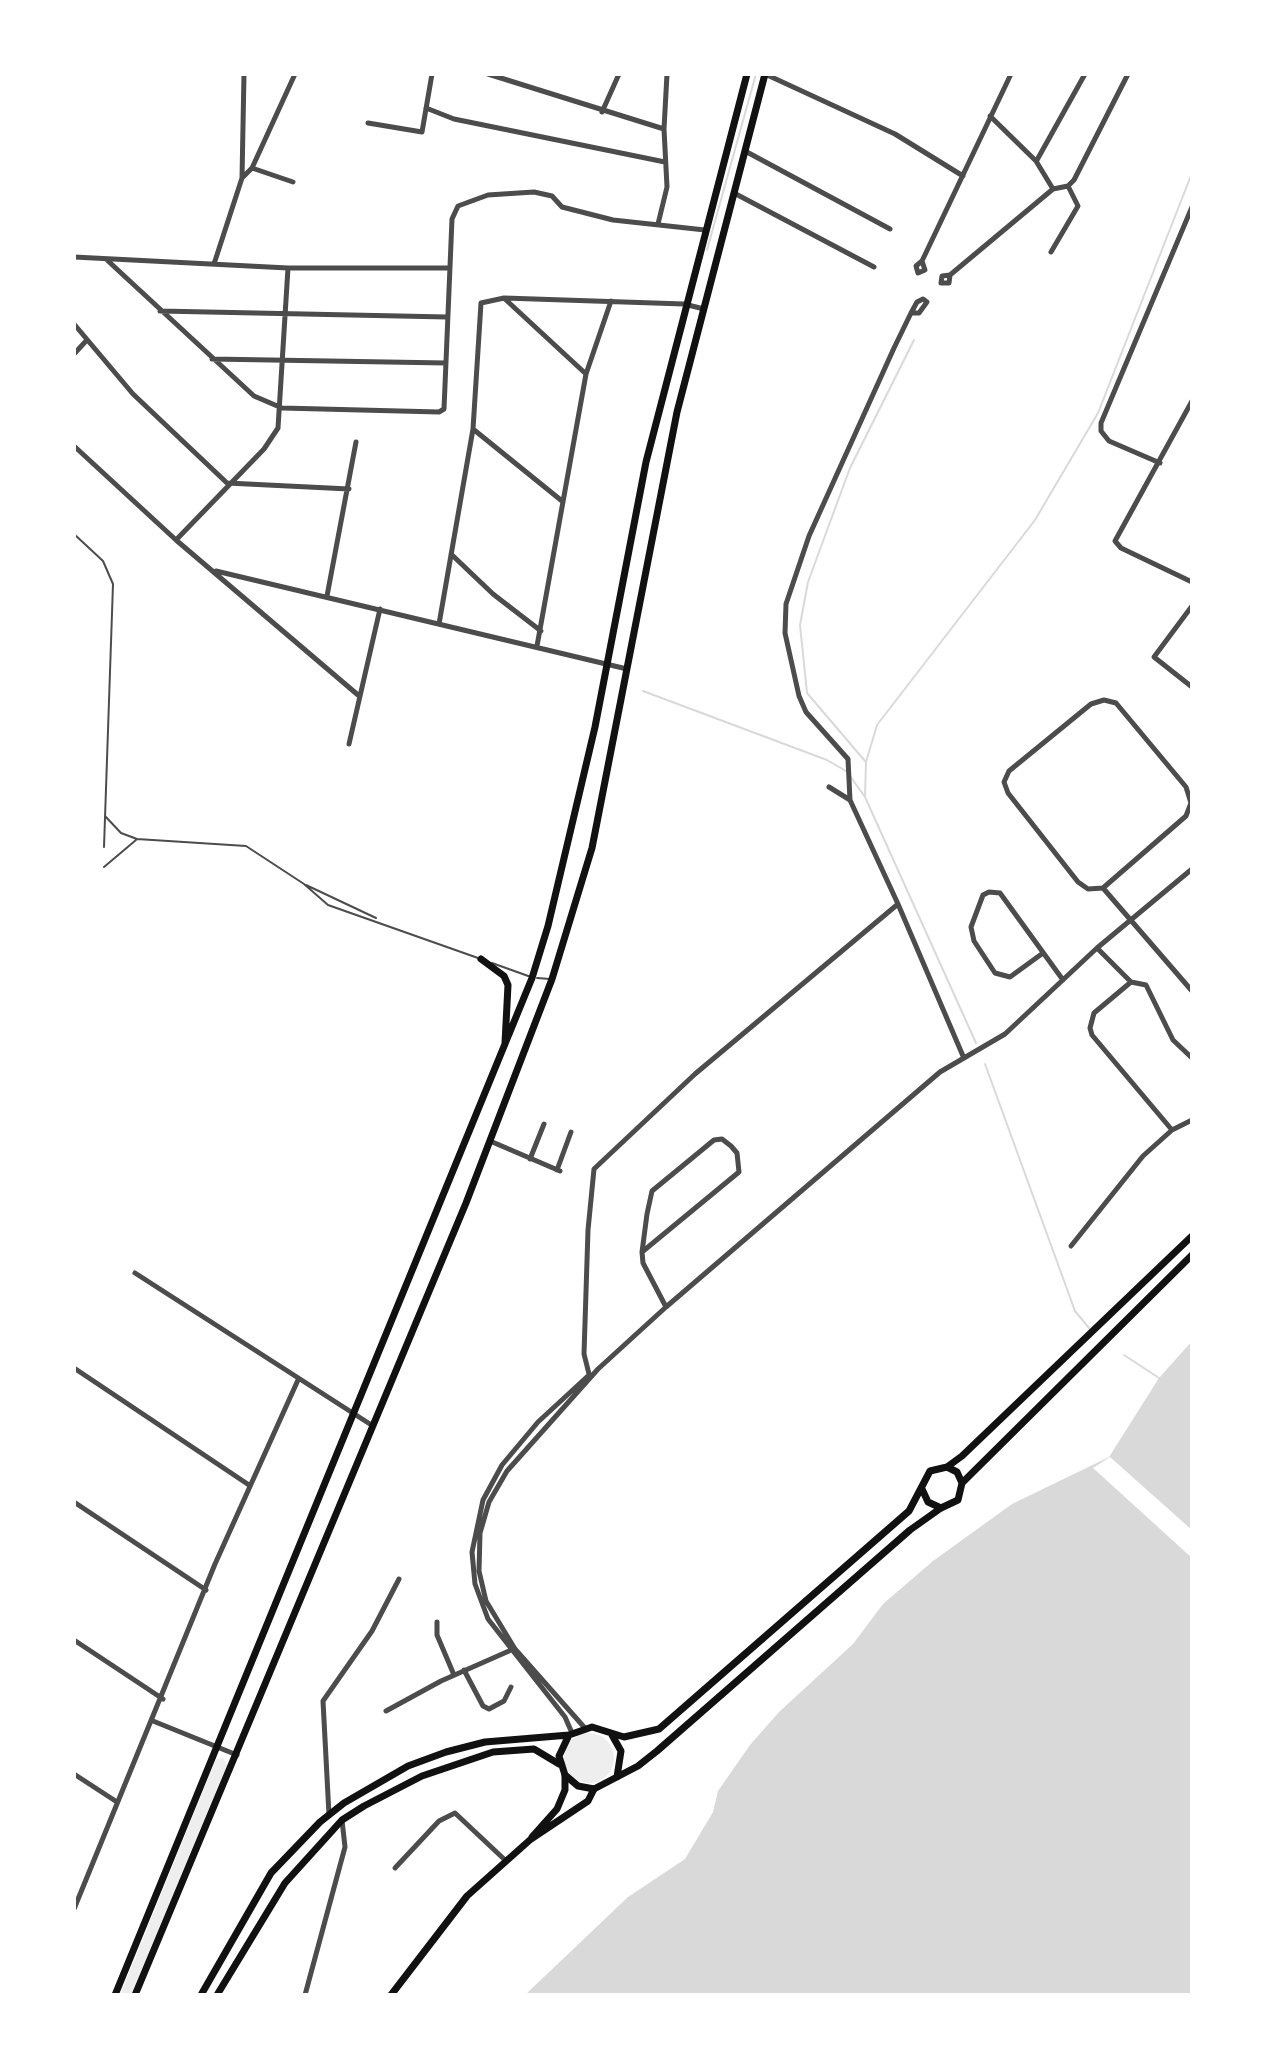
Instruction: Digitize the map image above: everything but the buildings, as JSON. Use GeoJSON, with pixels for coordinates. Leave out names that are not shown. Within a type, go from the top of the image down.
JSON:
{"type":"FeatureCollection","features":[{"type":"Feature","properties":{"kind":"main road"},"geometry":{"type":"LineString","coordinates":[[115,1995],[532,978],[548,926],[592,741],[646,462],[684,304],[747,74]]}},
{"type":"Feature","properties":{"kind":"main road"},"geometry":{"type":"LineString","coordinates":[[135,1995],[238,1756],[490,1141],[552,979],[592,848],[677,412],[765,74]]}},
{"type":"Feature","properties":{"kind":"main road"},"geometry":{"type":"LineString","coordinates":[[481,959],[504,976],[508,985],[505,1045]]}},
{"type":"Feature","properties":{"kind":"main road"},"geometry":{"type":"LineString","coordinates":[[201,1995],[271,1873],[329,1815],[371,1786],[446,1752],[485,1742],[570,1734],[584,1727],[599,1728],[624,1737],[659,1729],[909,1511],[930,1471],[947,1467],[985,1436],[1192,1236]]}},
{"type":"Feature","properties":{"kind":"main road"},"geometry":{"type":"LineString","coordinates":[[391,1995],[467,1896],[505,1860],[588,1801],[594,1789],[657,1751],[910,1530],[958,1500],[962,1483],[1192,1255]]}},
{"type":"Feature","properties":{"kind":"main road"},"geometry":{"type":"LineString","coordinates":[[947,1467],[957,1472],[962,1483]]}},
{"type":"Feature","properties":{"kind":"main road"},"geometry":{"type":"LineString","coordinates":[[922,1483],[924,1496],[941,1508]]}},
{"type":"Feature","properties":{"kind":"main road"},"geometry":{"type":"LineString","coordinates":[[531,1839],[557,1809],[565,1790],[561,1748],[570,1734]]}},
{"type":"Feature","properties":{"kind":"main road"},"geometry":{"type":"LineString","coordinates":[[612,1735],[621,1751],[617,1777]]}},
{"type":"Feature","properties":{"kind":"main road"},"geometry":{"type":"LineString","coordinates":[[217,1995],[285,1883],[342,1820],[422,1776],[493,1752],[534,1749],[561,1765]]}},
{"type":"Feature","properties":{"kind":"main road"},"geometry":{"type":"LineString","coordinates":[[565,1775],[578,1786],[594,1789]]}},
{"type":"Feature","properties":{"kind":"street"},"geometry":{"type":"LineString","coordinates":[[214,264],[242,178],[244,74]]}},
{"type":"Feature","properties":{"kind":"street"},"geometry":{"type":"LineString","coordinates":[[242,178],[252,168],[295,74]]}},
{"type":"Feature","properties":{"kind":"street"},"geometry":{"type":"LineString","coordinates":[[368,123],[422,132],[432,74]]}},
{"type":"Feature","properties":{"kind":"street"},"geometry":{"type":"LineString","coordinates":[[488,74],[664,129]]}},
{"type":"Feature","properties":{"kind":"street"},"geometry":{"type":"LineString","coordinates":[[602,112],[619,74]]}},
{"type":"Feature","properties":{"kind":"street"},"geometry":{"type":"LineString","coordinates":[[658,224],[667,187],[664,129],[667,74]]}},
{"type":"Feature","properties":{"kind":"street"},"geometry":{"type":"LineString","coordinates":[[765,74],[895,134],[963,176]]}},
{"type":"Feature","properties":{"kind":"street"},"geometry":{"type":"LineString","coordinates":[[922,261],[1011,74]]}},
{"type":"Feature","properties":{"kind":"street"},"geometry":{"type":"LineString","coordinates":[[1036,161],[1085,74]]}},
{"type":"Feature","properties":{"kind":"street"},"geometry":{"type":"LineString","coordinates":[[1068,186],[1128,74]]}},
{"type":"Feature","properties":{"kind":"street"},"geometry":{"type":"LineString","coordinates":[[426,108],[454,119],[665,162]]}},
{"type":"Feature","properties":{"kind":"street"},"geometry":{"type":"LineString","coordinates":[[990,116],[1036,161],[1053,189]]}},
{"type":"Feature","properties":{"kind":"street"},"geometry":{"type":"LineString","coordinates":[[745,151],[890,229]]}},
{"type":"Feature","properties":{"kind":"street"},"geometry":{"type":"LineString","coordinates":[[252,168],[293,182]]}},
{"type":"Feature","properties":{"kind":"street"},"geometry":{"type":"LineString","coordinates":[[950,275],[1053,189],[1068,186]]}},
{"type":"Feature","properties":{"kind":"street"},"geometry":{"type":"LineString","coordinates":[[1051,252],[1078,206],[1068,186]]}},
{"type":"Feature","properties":{"kind":"street"},"geometry":{"type":"LineString","coordinates":[[107,260],[158,311],[254,396],[282,408],[439,412],[444,409],[454,210],[488,195],[534,192],[552,196],[562,207],[613,220],[705,230]]}},
{"type":"Feature","properties":{"kind":"street"},"geometry":{"type":"LineString","coordinates":[[734,193],[874,267]]}},
{"type":"Feature","properties":{"kind":"street"},"geometry":{"type":"LineString","coordinates":[[1160,463],[1109,441],[1101,431],[1101,423],[1192,207]]}},
{"type":"Feature","properties":{"kind":"street"},"geometry":{"type":"LineString","coordinates":[[74,257],[288,268],[449,268]]}},
{"type":"Feature","properties":{"kind":"street"},"geometry":{"type":"LineString","coordinates":[[176,540],[227,483],[264,449],[278,428],[282,408],[288,268]]}},
{"type":"Feature","properties":{"kind":"street"},"geometry":{"type":"LineString","coordinates":[[439,624],[473,429],[479,307],[487,299],[504,298],[684,304],[704,309]]}},
{"type":"Feature","properties":{"kind":"street"},"geometry":{"type":"LineString","coordinates":[[504,298],[586,374]]}},
{"type":"Feature","properties":{"kind":"street"},"geometry":{"type":"LineString","coordinates":[[537,646],[586,374],[611,301]]}},
{"type":"Feature","properties":{"kind":"street"},"geometry":{"type":"LineString","coordinates":[[158,311],[447,317]]}},
{"type":"Feature","properties":{"kind":"street"},"geometry":{"type":"LineString","coordinates":[[911,313],[809,536],[786,604],[785,633],[799,696],[806,712],[848,759],[850,800],[963,1056]]}},
{"type":"Feature","properties":{"kind":"street"},"geometry":{"type":"LineString","coordinates":[[74,324],[133,394],[227,483],[349,489]]}},
{"type":"Feature","properties":{"kind":"street"},"geometry":{"type":"LineString","coordinates":[[74,354],[86,341]]}},
{"type":"Feature","properties":{"kind":"street"},"geometry":{"type":"LineString","coordinates":[[211,359],[446,363]]}},
{"type":"Feature","properties":{"kind":"street"},"geometry":{"type":"LineString","coordinates":[[1192,401],[1115,541],[1121,548],[1192,582]]}},
{"type":"Feature","properties":{"kind":"street"},"geometry":{"type":"LineString","coordinates":[[473,429],[562,501]]}},
{"type":"Feature","properties":{"kind":"street"},"geometry":{"type":"LineString","coordinates":[[327,596],[356,442]]}},
{"type":"Feature","properties":{"kind":"street"},"geometry":{"type":"LineString","coordinates":[[74,446],[176,540],[358,695]]}},
{"type":"Feature","properties":{"kind":"street"},"geometry":{"type":"LineString","coordinates":[[451,554],[493,594],[541,631]]}},
{"type":"Feature","properties":{"kind":"street"},"geometry":{"type":"LineString","coordinates":[[216,571],[628,669]]}},
{"type":"Feature","properties":{"kind":"street"},"geometry":{"type":"LineString","coordinates":[[1192,606],[1154,657],[1192,687]]}},
{"type":"Feature","properties":{"kind":"street"},"geometry":{"type":"LineString","coordinates":[[349,744],[380,609]]}},
{"type":"Feature","properties":{"kind":"street"},"geometry":{"type":"LineString","coordinates":[[1104,700],[1116,703],[1186,787],[1191,803],[1186,816],[1103,888],[1088,889],[1078,882],[1008,793],[1004,782],[1009,771],[1091,704],[1104,700]]}},
{"type":"Feature","properties":{"kind":"street"},"geometry":{"type":"LineString","coordinates":[[829,787],[850,800]]}},
{"type":"Feature","properties":{"kind":"street"},"geometry":{"type":"LineString","coordinates":[[584,1727],[515,1649],[486,1601],[478,1553],[484,1519],[496,1487],[598,1369],[666,1307],[919,1088],[963,1056],[1005,1034],[1097,948],[1192,869]]}},
{"type":"Feature","properties":{"kind":"street"},"geometry":{"type":"LineString","coordinates":[[1103,888],[1192,991]]}},
{"type":"Feature","properties":{"kind":"street"},"geometry":{"type":"LineString","coordinates":[[1043,953],[1010,977],[995,973],[974,941],[971,927],[983,895],[1000,893],[1063,980]]}},
{"type":"Feature","properties":{"kind":"street"},"geometry":{"type":"LineString","coordinates":[[589,1374],[584,1354],[588,1230],[594,1169],[695,1074],[898,904]]}},
{"type":"Feature","properties":{"kind":"street"},"geometry":{"type":"LineString","coordinates":[[881,917],[892,913],[904,917]]}},
{"type":"Feature","properties":{"kind":"street"},"geometry":{"type":"LineString","coordinates":[[1097,948],[1131,982],[1146,985],[1173,1040],[1192,1058]]}},
{"type":"Feature","properties":{"kind":"street"},"geometry":{"type":"LineString","coordinates":[[1131,982],[1099,1007],[1090,1028],[1096,1043],[1172,1130]]}},
{"type":"Feature","properties":{"kind":"street"},"geometry":{"type":"LineString","coordinates":[[1071,1246],[1143,1156],[1172,1130],[1192,1120]]}},
{"type":"Feature","properties":{"kind":"street"},"geometry":{"type":"LineString","coordinates":[[530,1159],[544,1124]]}},
{"type":"Feature","properties":{"kind":"street"},"geometry":{"type":"LineString","coordinates":[[490,1141],[559,1171],[571,1132]]}},
{"type":"Feature","properties":{"kind":"street"},"geometry":{"type":"LineString","coordinates":[[642,1252],[739,1172],[737,1153],[722,1139],[714,1140],[652,1191],[642,1252],[646,1272],[666,1307]]}},
{"type":"Feature","properties":{"kind":"street"},"geometry":{"type":"LineString","coordinates":[[135,1273],[373,1426]]}},
{"type":"Feature","properties":{"kind":"street"},"geometry":{"type":"LineString","coordinates":[[74,1368],[249,1485]]}},
{"type":"Feature","properties":{"kind":"street"},"geometry":{"type":"LineString","coordinates":[[570,1734],[562,1712],[509,1651],[488,1619],[475,1584],[472,1552],[477,1518],[491,1483],[513,1450],[560,1400],[598,1369]]}},
{"type":"Feature","properties":{"kind":"street"},"geometry":{"type":"LineString","coordinates":[[74,1909],[249,1485],[298,1380]]}},
{"type":"Feature","properties":{"kind":"street"},"geometry":{"type":"LineString","coordinates":[[74,1502],[206,1590]]}},
{"type":"Feature","properties":{"kind":"street"},"geometry":{"type":"LineString","coordinates":[[329,1815],[323,1701],[372,1631],[399,1579]]}},
{"type":"Feature","properties":{"kind":"street"},"geometry":{"type":"LineString","coordinates":[[437,1622],[437,1635],[454,1675]]}},
{"type":"Feature","properties":{"kind":"street"},"geometry":{"type":"LineString","coordinates":[[74,1640],[163,1699]]}},
{"type":"Feature","properties":{"kind":"street"},"geometry":{"type":"LineString","coordinates":[[386,1711],[464,1670],[509,1651]]}},
{"type":"Feature","properties":{"kind":"street"},"geometry":{"type":"LineString","coordinates":[[464,1670],[483,1706],[489,1709],[504,1701],[511,1687]]}},
{"type":"Feature","properties":{"kind":"street"},"geometry":{"type":"LineString","coordinates":[[153,1721],[238,1756]]}},
{"type":"Feature","properties":{"kind":"street"},"geometry":{"type":"LineString","coordinates":[[74,1774],[117,1802]]}},
{"type":"Feature","properties":{"kind":"street"},"geometry":{"type":"LineString","coordinates":[[395,1868],[439,1821],[455,1813],[505,1860]]}},
{"type":"Feature","properties":{"kind":"street"},"geometry":{"type":"LineString","coordinates":[[305,1995],[345,1847],[342,1820]]}},
{"type":"Feature","properties":{"kind":"lane"},"geometry":{"type":"LineString","coordinates":[[74,534],[103,561],[113,584],[104,847]]}},
{"type":"Feature","properties":{"kind":"lane"},"geometry":{"type":"LineString","coordinates":[[105,816],[121,833],[137,839],[246,846],[304,884],[380,921]]}},
{"type":"Feature","properties":{"kind":"lane"},"geometry":{"type":"LineString","coordinates":[[104,867],[137,839]]}},
{"type":"Feature","properties":{"kind":"lane"},"geometry":{"type":"LineString","coordinates":[[304,884],[328,905],[380,921],[532,978],[552,979]]}},
{"type":"Feature","properties":{"kind":"shaded area"},"geometry":{"type":"Polygon","coordinates":[[[1192,1341],[1192,1995],[525,1995],[628,1897],[685,1859],[713,1812],[718,1791],[750,1745],[779,1712],[853,1644],[883,1604],[933,1561],[1012,1504],[1109,1457],[1159,1378],[1192,1341]]]}},
{"type":"Feature","properties":{"kind":"shaded area"},"geometry":{"type":"Polygon","coordinates":[[[589,1733],[607,1740],[614,1758],[607,1776],[589,1783],[571,1776],[564,1758],[571,1740],[589,1733]]]}},
{"type":"Feature","properties":{"kind":"shaded area"},"geometry":{"type":"Polygon","coordinates":[[[224,1758],[227,1765],[131,1995],[120,1995],[216,1759],[224,1758]]]}},
{"type":"Feature","properties":{"kind":"pier"},"geometry":{"type":"Polygon","coordinates":[[[1110,1457],[1192,1530],[1192,1558],[1093,1468],[1110,1457]]]}},
{"type":"Feature","properties":{"kind":"waterway"},"geometry":{"type":"LineString","coordinates":[[707,250],[756,74]]}},
{"type":"Feature","properties":{"kind":"waterway"},"geometry":{"type":"LineString","coordinates":[[865,797],[866,762],[877,725],[1035,520],[1098,413],[1192,173]]}},
{"type":"Feature","properties":{"kind":"waterway"},"geometry":{"type":"LineString","coordinates":[[865,761],[807,693],[800,625],[808,582],[850,468],[914,340]]}},
{"type":"Feature","properties":{"kind":"waterway"},"geometry":{"type":"LineString","coordinates":[[643,691],[827,760],[846,771]]}},
{"type":"Feature","properties":{"kind":"waterway"},"geometry":{"type":"LineString","coordinates":[[850,776],[865,797],[976,1043]]}},
{"type":"Feature","properties":{"kind":"waterway"},"geometry":{"type":"LineString","coordinates":[[985,1064],[1075,1311],[1089,1328]]}},
{"type":"Feature","properties":{"kind":"waterway"},"geometry":{"type":"LineString","coordinates":[[1124,1355],[1159,1378]]}}]}
